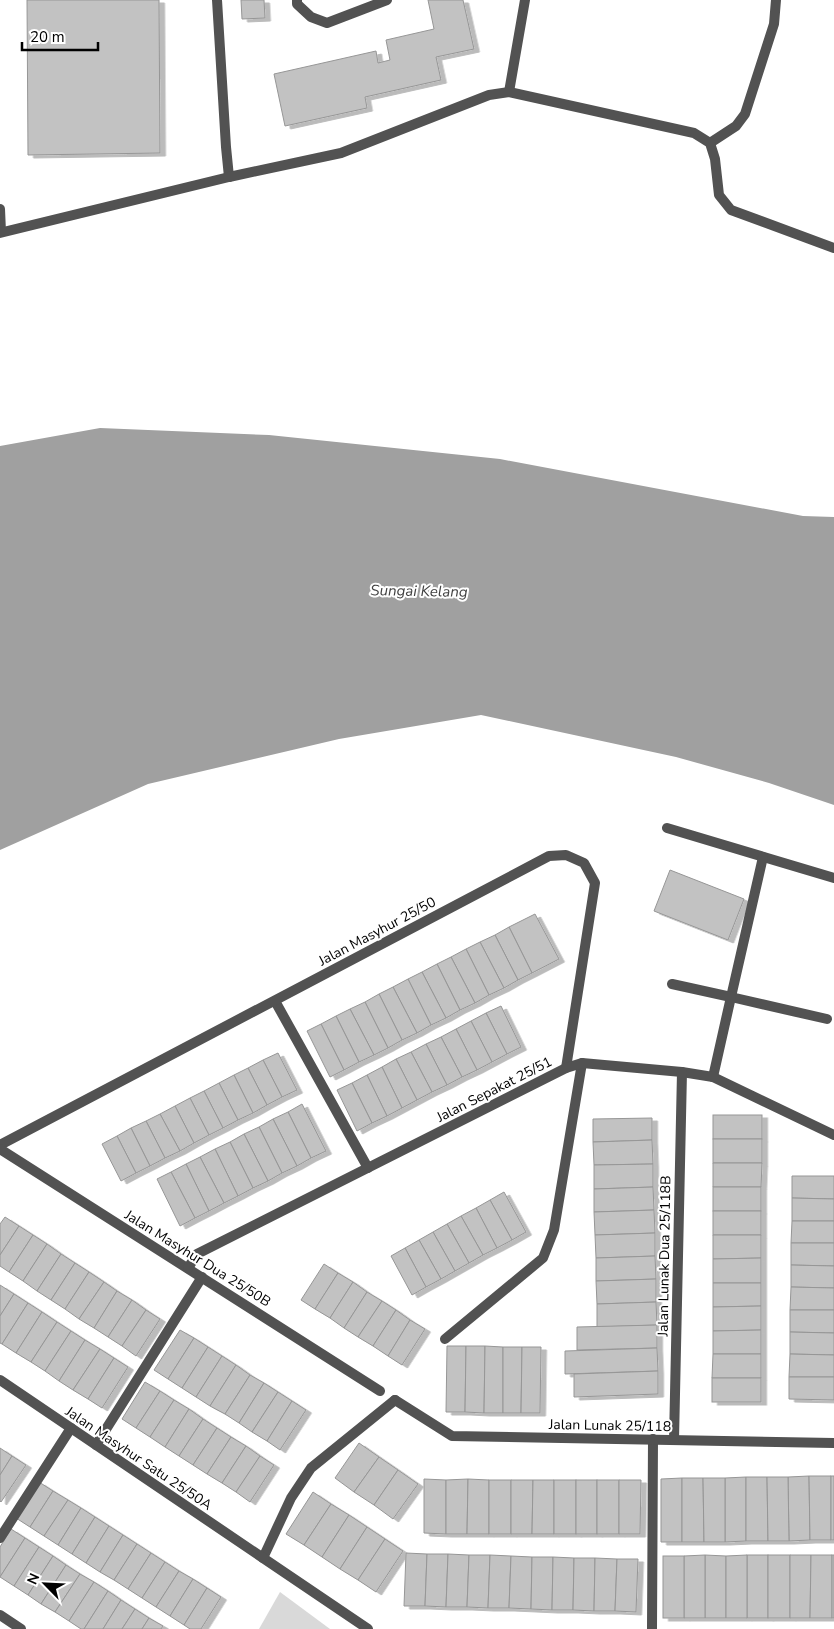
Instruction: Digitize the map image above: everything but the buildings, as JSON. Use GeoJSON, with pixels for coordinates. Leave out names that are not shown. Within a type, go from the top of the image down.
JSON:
{"type":"FeatureCollection","features":[{"type":"Feature","properties":{"kind":"street"},"geometry":{"type":"LineString","coordinates":[[217,0],[229,178]]}},
{"type":"Feature","properties":{"kind":"street"},"geometry":{"type":"LineString","coordinates":[[297,0],[297,4],[311,17],[327,23],[386,0]]}},
{"type":"Feature","properties":{"kind":"street"},"geometry":{"type":"LineString","coordinates":[[509,92],[525,0]]}},
{"type":"Feature","properties":{"kind":"street"},"geometry":{"type":"LineString","coordinates":[[710,143],[736,126],[745,114],[774,24],[776,0]]}},
{"type":"Feature","properties":{"kind":"street"},"geometry":{"type":"LineString","coordinates":[[0,209],[1,232],[341,153],[488,96],[509,92],[694,132],[710,143],[715,159],[719,195],[731,210],[834,248]]}},
{"type":"Feature","properties":{"kind":"street"},"geometry":{"type":"LineString","coordinates":[[668,828],[834,878]]}},
{"type":"Feature","properties":{"kind":"street","name":"Jalan Masyhur 25/50"},"geometry":{"type":"LineString","coordinates":[[0,1145],[549,856],[566,855],[584,863],[595,883],[566,1068]]}},
{"type":"Feature","properties":{"kind":"street"},"geometry":{"type":"LineString","coordinates":[[712,1077],[763,857]]}},
{"type":"Feature","properties":{"kind":"street"},"geometry":{"type":"LineString","coordinates":[[672,984],[827,1019]]}},
{"type":"Feature","properties":{"kind":"street"},"geometry":{"type":"LineString","coordinates":[[274,1000],[368,1168]]}},
{"type":"Feature","properties":{"kind":"street"},"geometry":{"type":"LineString","coordinates":[[445,1339],[543,1258],[554,1230],[582,1063]]}},
{"type":"Feature","properties":{"kind":"street","name":"Jalan Sepakat 25/51"},"geometry":{"type":"LineString","coordinates":[[188,1268],[197,1254],[566,1068],[582,1063],[682,1072],[712,1077],[834,1135]]}},
{"type":"Feature","properties":{"kind":"street","name":"Jalan Lunak Dua 25/118B"},"geometry":{"type":"LineString","coordinates":[[674,1440],[682,1072]]}},
{"type":"Feature","properties":{"kind":"street","name":"Jalan Masyhur Dua 25/50B"},"geometry":{"type":"LineString","coordinates":[[0,1149],[380,1391]]}},
{"type":"Feature","properties":{"kind":"street"},"geometry":{"type":"LineString","coordinates":[[96,1446],[202,1277]]}},
{"type":"Feature","properties":{"kind":"street","name":"Jalan Masyhur Satu 25/50A"},"geometry":{"type":"LineString","coordinates":[[0,1380],[368,1629]]}},
{"type":"Feature","properties":{"kind":"street","name":"Jalan Lunak 25/118"},"geometry":{"type":"LineString","coordinates":[[263,1558],[291,1498],[311,1468],[395,1400],[452,1436],[834,1443]]}},
{"type":"Feature","properties":{"kind":"street"},"geometry":{"type":"LineString","coordinates":[[0,1538],[71,1428]]}},
{"type":"Feature","properties":{"kind":"street"},"geometry":{"type":"LineString","coordinates":[[652,1629],[653,1440]]}},
{"type":"Feature","properties":{"kind":"street"},"geometry":{"type":"LineString","coordinates":[[0,1615],[21,1629]]}},
{"type":"Feature","properties":{"kind":"shaded area"},"geometry":{"type":"Polygon","coordinates":[[[280,1592],[330,1629],[259,1629],[280,1592]]]}},
{"type":"Feature","properties":{"kind":"water","name":"Sungai Kelang"},"geometry":{"type":"Polygon","coordinates":[[[100,428],[269,435],[500,459],[803,516],[834,517],[834,805],[769,783],[676,757],[481,715],[339,739],[148,784],[0,850],[0,446],[100,428]]]}}]}
